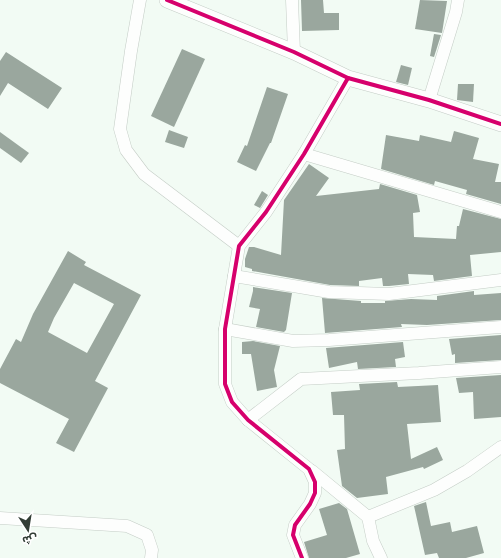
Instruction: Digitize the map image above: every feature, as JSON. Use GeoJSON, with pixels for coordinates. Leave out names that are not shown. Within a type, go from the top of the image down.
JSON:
{"type":"FeatureCollection","features":[{"type":"Feature","properties":{"kind":"street"},"geometry":{"type":"LineString","coordinates":[[140,0],[120,129],[126,150],[144,174],[239,246]]}},
{"type":"Feature","properties":{"kind":"street"},"geometry":{"type":"LineString","coordinates":[[168,0],[294,52],[348,78],[429,100],[501,124]]}},
{"type":"Feature","properties":{"kind":"street"},"geometry":{"type":"LineString","coordinates":[[292,0],[294,52]]}},
{"type":"Feature","properties":{"kind":"street"},"geometry":{"type":"LineString","coordinates":[[429,100],[456,12],[458,0]]}},
{"type":"Feature","properties":{"kind":"street"},"geometry":{"type":"LineString","coordinates":[[348,78],[304,154],[266,212],[239,246],[225,329],[225,384],[232,402],[248,420],[368,517],[373,541],[381,558]]}},
{"type":"Feature","properties":{"kind":"street"},"geometry":{"type":"LineString","coordinates":[[304,154],[501,212]]}},
{"type":"Feature","properties":{"kind":"street"},"geometry":{"type":"LineString","coordinates":[[234,276],[329,292],[389,294],[501,280]]}},
{"type":"Feature","properties":{"kind":"street"},"geometry":{"type":"LineString","coordinates":[[225,329],[293,341],[330,340],[501,327]]}},
{"type":"Feature","properties":{"kind":"street"},"geometry":{"type":"LineString","coordinates":[[248,420],[301,379],[501,367]]}},
{"type":"Feature","properties":{"kind":"street"},"geometry":{"type":"LineString","coordinates":[[368,517],[434,490],[467,471],[501,447]]}},
{"type":"Feature","properties":{"kind":"street"},"geometry":{"type":"LineString","coordinates":[[302,558],[293,536],[295,525],[310,504],[315,492],[316,482],[310,469]]}},
{"type":"Feature","properties":{"kind":"street"},"geometry":{"type":"LineString","coordinates":[[0,518],[127,526],[147,535],[152,550],[151,558]]}},
{"type":"Feature","properties":{"kind":"building"},"geometry":{"type":"Polygon","coordinates":[[[301,0],[323,0],[324,13],[339,13],[339,30],[302,31],[301,0]]]}},
{"type":"Feature","properties":{"kind":"building"},"geometry":{"type":"Polygon","coordinates":[[[420,0],[447,1],[442,33],[415,29],[420,0]]]}},
{"type":"Feature","properties":{"kind":"building"},"geometry":{"type":"Polygon","coordinates":[[[434,34],[441,35],[434,57],[430,56],[434,34]]]}},
{"type":"Feature","properties":{"kind":"building"},"geometry":{"type":"Polygon","coordinates":[[[182,49],[205,59],[174,127],[151,116],[182,49]]]}},
{"type":"Feature","properties":{"kind":"building"},"geometry":{"type":"Polygon","coordinates":[[[6,52],[62,88],[48,109],[8,83],[0,96],[0,61],[6,52]]]}},
{"type":"Feature","properties":{"kind":"building"},"geometry":{"type":"Polygon","coordinates":[[[401,65],[412,68],[408,85],[396,82],[401,65]]]}},
{"type":"Feature","properties":{"kind":"building"},"geometry":{"type":"Polygon","coordinates":[[[458,84],[474,84],[473,102],[457,100],[458,84]]]}},
{"type":"Feature","properties":{"kind":"building"},"geometry":{"type":"Polygon","coordinates":[[[267,87],[288,94],[271,143],[256,171],[237,162],[245,145],[247,146],[267,87]]]}},
{"type":"Feature","properties":{"kind":"building"},"geometry":{"type":"Polygon","coordinates":[[[169,130],[188,137],[184,148],[165,142],[169,130]]]}},
{"type":"Feature","properties":{"kind":"building"},"geometry":{"type":"Polygon","coordinates":[[[454,131],[479,138],[473,159],[499,164],[495,182],[501,182],[501,204],[466,194],[467,190],[435,181],[434,185],[381,169],[386,135],[419,141],[420,135],[451,142],[454,131]]]}},
{"type":"Feature","properties":{"kind":"building"},"geometry":{"type":"Polygon","coordinates":[[[0,132],[29,153],[21,163],[0,148],[0,132]]]}},
{"type":"Feature","properties":{"kind":"building"},"geometry":{"type":"Polygon","coordinates":[[[309,164],[329,178],[316,196],[379,189],[380,184],[417,195],[420,212],[413,213],[414,237],[456,239],[457,226],[459,226],[463,209],[501,219],[501,252],[470,255],[472,276],[434,281],[433,275],[408,274],[409,284],[389,286],[383,286],[382,278],[359,281],[359,286],[330,285],[252,271],[252,269],[245,267],[245,259],[249,247],[254,247],[281,255],[284,200],[309,164]]]}},
{"type":"Feature","properties":{"kind":"building"},"geometry":{"type":"Polygon","coordinates":[[[262,191],[268,195],[260,208],[254,205],[262,191]]]}},
{"type":"Feature","properties":{"kind":"building"},"geometry":{"type":"Polygon","coordinates":[[[68,251],[86,262],[84,265],[141,295],[95,381],[108,388],[74,452],[56,443],[69,419],[0,383],[0,369],[16,339],[21,342],[33,314],[68,251]],[[74,283],[54,318],[48,332],[87,353],[114,304],[74,283]]]}},
{"type":"Feature","properties":{"kind":"building"},"geometry":{"type":"Polygon","coordinates":[[[253,287],[292,293],[286,330],[284,332],[256,327],[260,309],[249,307],[253,287]]]}},
{"type":"Feature","properties":{"kind":"building"},"geometry":{"type":"Polygon","coordinates":[[[474,291],[474,295],[501,293],[501,320],[427,325],[401,324],[402,327],[325,333],[322,298],[361,301],[361,303],[385,303],[385,301],[411,299],[437,300],[437,296],[474,291]]]}},
{"type":"Feature","properties":{"kind":"building"},"geometry":{"type":"Polygon","coordinates":[[[501,335],[501,360],[455,363],[455,354],[452,355],[449,339],[501,335]]]}},
{"type":"Feature","properties":{"kind":"building"},"geometry":{"type":"Polygon","coordinates":[[[253,341],[280,346],[274,370],[277,387],[257,391],[251,354],[242,354],[242,342],[253,341]]]}},
{"type":"Feature","properties":{"kind":"building"},"geometry":{"type":"Polygon","coordinates":[[[403,342],[405,357],[395,359],[396,367],[358,369],[357,362],[329,368],[326,348],[403,342]]]}},
{"type":"Feature","properties":{"kind":"building"},"geometry":{"type":"Polygon","coordinates":[[[501,375],[501,417],[474,419],[473,392],[459,393],[456,378],[501,375]]]}},
{"type":"Feature","properties":{"kind":"building"},"geometry":{"type":"Polygon","coordinates":[[[397,382],[398,387],[438,385],[441,422],[407,424],[411,459],[437,447],[443,460],[424,469],[423,467],[386,477],[388,494],[357,498],[342,486],[337,450],[345,449],[344,415],[333,415],[331,392],[360,390],[359,384],[397,382]]]}},
{"type":"Feature","properties":{"kind":"building"},"geometry":{"type":"Polygon","coordinates":[[[426,502],[431,526],[450,522],[452,532],[477,526],[484,553],[466,558],[439,558],[437,553],[425,555],[414,506],[426,502]]]}},
{"type":"Feature","properties":{"kind":"building"},"geometry":{"type":"Polygon","coordinates":[[[339,503],[347,509],[360,554],[346,558],[309,558],[304,542],[327,535],[319,509],[339,503]]]}},
{"type":"Feature","properties":{"kind":"cycle path"},"geometry":{"type":"LineString","coordinates":[[167,0],[294,52],[348,78],[429,100],[501,124]]}},
{"type":"Feature","properties":{"kind":"cycle path"},"geometry":{"type":"LineString","coordinates":[[302,558],[293,535],[295,525],[310,504],[315,493],[315,482],[309,469],[248,420],[232,402],[225,384],[225,329],[239,246],[266,212],[304,154],[348,78]]}}]}
